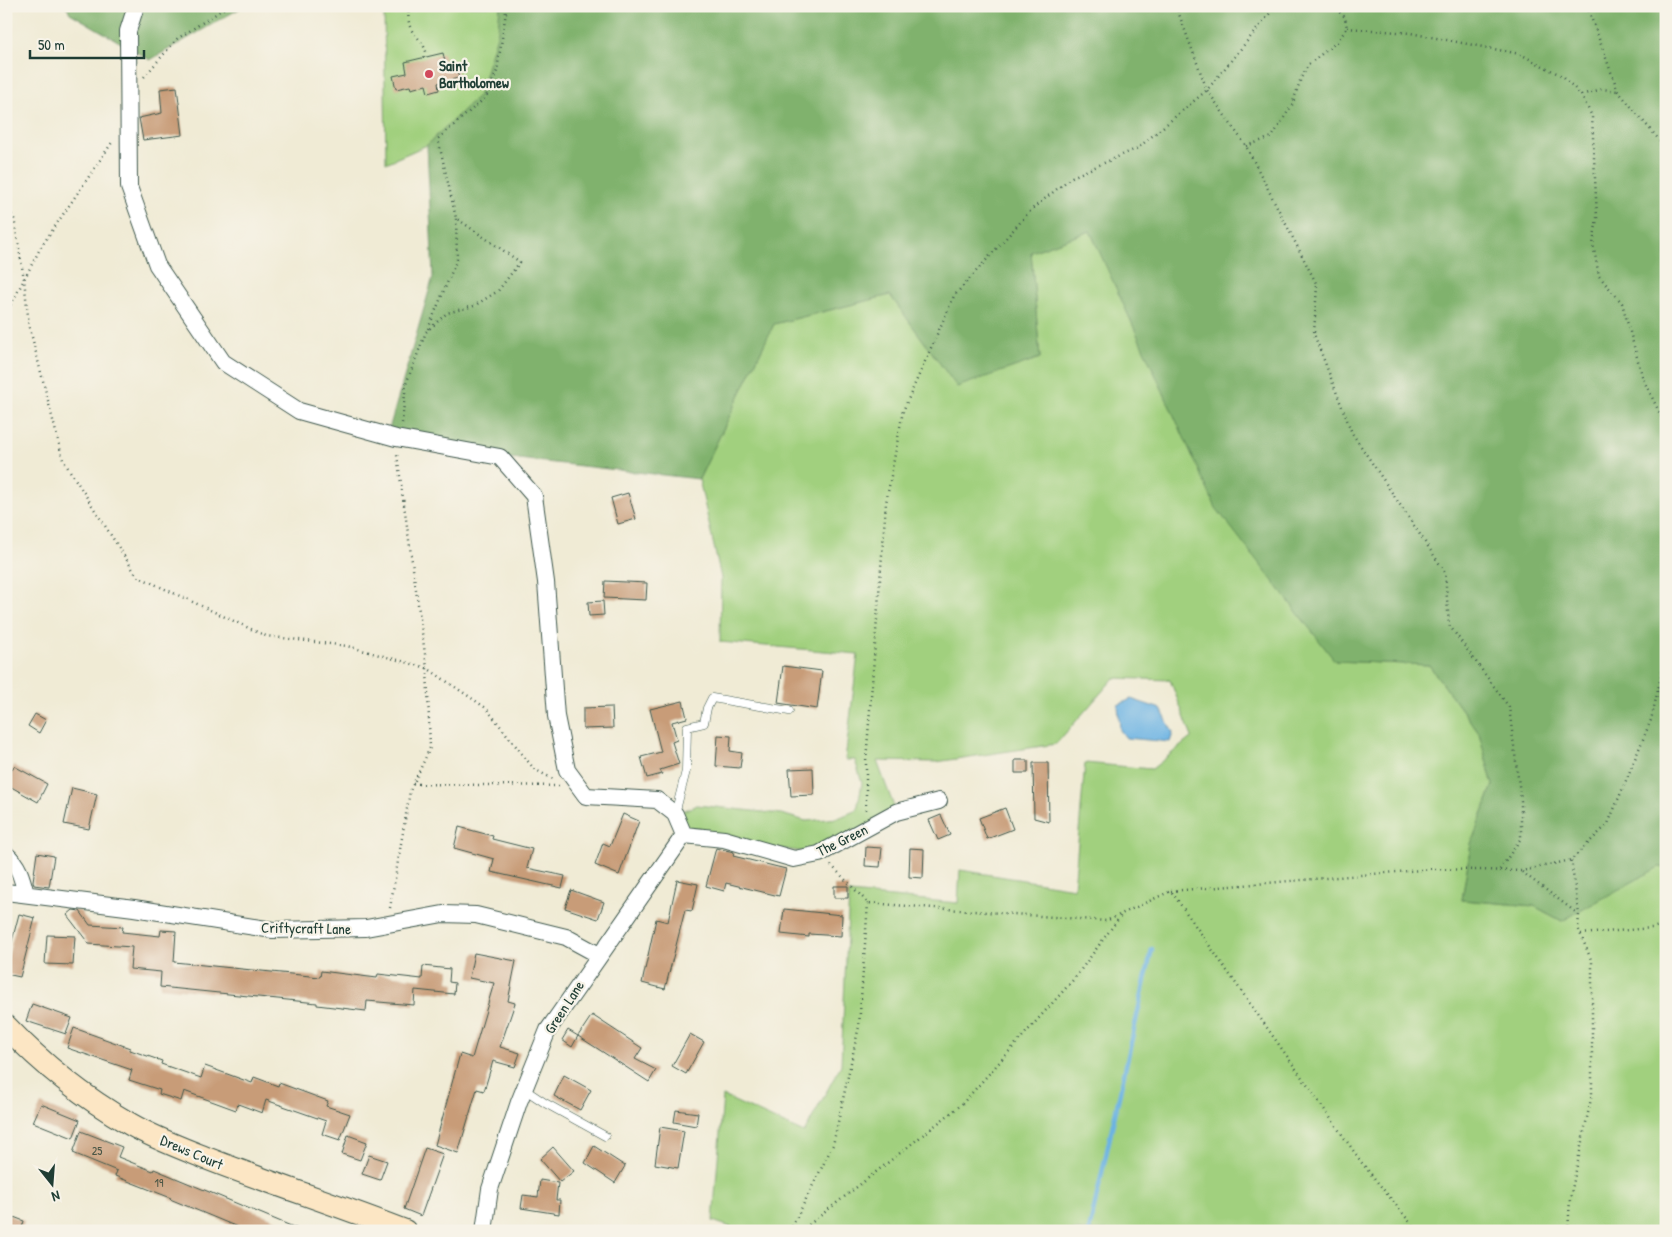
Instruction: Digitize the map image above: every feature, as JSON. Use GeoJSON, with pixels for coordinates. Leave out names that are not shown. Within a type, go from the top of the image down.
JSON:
{"type":"FeatureCollection","features":[{"type":"Feature","properties":{"kind":"street"},"geometry":{"type":"LineString","coordinates":[[136,6],[128,31],[129,187],[157,265],[223,362],[299,410],[398,439],[500,457],[534,496],[546,582],[556,716],[567,770],[586,796],[656,800],[675,814],[684,835]]}},
{"type":"Feature","properties":{"kind":"street","name":"The Green"},"geometry":{"type":"LineString","coordinates":[[684,835],[724,839],[794,859],[819,854],[896,812],[939,801]]}},
{"type":"Feature","properties":{"kind":"street","name":"Green Lane"},"geometry":{"type":"LineString","coordinates":[[484,1231],[490,1189],[524,1088],[548,1030],[684,835]]}},
{"type":"Feature","properties":{"kind":"street"},"geometry":{"type":"LineString","coordinates":[[6,854],[19,869],[26,894]]}},
{"type":"Feature","properties":{"kind":"street","name":"Criftycraft Lane"},"geometry":{"type":"LineString","coordinates":[[6,892],[134,908],[273,930],[366,928],[443,914],[476,915],[566,937],[599,955]]}},
{"type":"Feature","properties":{"kind":"street","name":"Drews Court"},"geometry":{"type":"LineString","coordinates":[[6,1026],[26,1047],[84,1096],[132,1125],[173,1145],[405,1231]]}},
{"type":"Feature","properties":{"kind":"lane"},"geometry":{"type":"LineString","coordinates":[[675,814],[686,771],[687,727],[704,723],[706,708],[712,698],[789,712]]}},
{"type":"Feature","properties":{"kind":"lane"},"geometry":{"type":"LineString","coordinates":[[524,1088],[545,1103],[605,1136]]}},
{"type":"Feature","properties":{"kind":"path"},"geometry":{"type":"LineString","coordinates":[[128,96],[177,39],[228,6]]}},
{"type":"Feature","properties":{"kind":"path"},"geometry":{"type":"LineString","coordinates":[[409,6],[408,21],[410,30],[425,46],[428,55]]}},
{"type":"Feature","properties":{"kind":"path"},"geometry":{"type":"LineString","coordinates":[[389,925],[410,792],[430,748],[427,668],[398,459],[398,439],[406,384],[457,259],[456,218],[438,139],[486,97],[497,71],[506,12],[509,6]]}},
{"type":"Feature","properties":{"kind":"path"},"geometry":{"type":"LineString","coordinates":[[1176,6],[1207,90],[1246,146],[1318,285],[1314,334],[1352,433],[1445,572],[1449,624],[1509,707],[1521,801],[1521,838],[1499,871]]}},
{"type":"Feature","properties":{"kind":"path"},"geometry":{"type":"LineString","coordinates":[[867,828],[866,761],[886,503],[902,411],[954,296],[1032,209],[1072,177],[1138,148],[1207,90],[1276,6]]}},
{"type":"Feature","properties":{"kind":"path"},"geometry":{"type":"LineString","coordinates":[[1332,6],[1344,17],[1347,28]]}},
{"type":"Feature","properties":{"kind":"path"},"geometry":{"type":"LineString","coordinates":[[1587,6],[1618,91],[1666,148]]}},
{"type":"Feature","properties":{"kind":"path"},"geometry":{"type":"LineString","coordinates":[[1246,146],[1272,137],[1292,105],[1300,78],[1309,64],[1337,42],[1347,28]]}},
{"type":"Feature","properties":{"kind":"path"},"geometry":{"type":"LineString","coordinates":[[1347,28],[1410,33],[1520,54],[1564,77],[1581,95],[1592,116],[1597,218],[1594,244],[1599,276],[1622,303],[1643,379],[1666,426]]}},
{"type":"Feature","properties":{"kind":"path"},"geometry":{"type":"LineString","coordinates":[[1581,95],[1602,89],[1618,91]]}},
{"type":"Feature","properties":{"kind":"path"},"geometry":{"type":"LineString","coordinates":[[6,314],[41,247],[128,119]]}},
{"type":"Feature","properties":{"kind":"path"},"geometry":{"type":"LineString","coordinates":[[6,206],[14,218],[24,279],[28,325],[63,460],[137,576],[266,636],[347,646],[427,668],[486,708],[534,769],[566,786],[413,784]]}},
{"type":"Feature","properties":{"kind":"path"},"geometry":{"type":"LineString","coordinates":[[428,330],[447,313],[474,306],[498,291],[520,262],[456,218]]}},
{"type":"Feature","properties":{"kind":"path"},"geometry":{"type":"LineString","coordinates":[[819,854],[868,903],[1106,921],[1171,892],[1433,869],[1522,872],[1571,860],[1608,824],[1651,720],[1666,655]]}},
{"type":"Feature","properties":{"kind":"path"},"geometry":{"type":"LineString","coordinates":[[1568,1231],[1570,1199],[1592,1094],[1592,962],[1578,928],[1579,915],[1571,860]]}},
{"type":"Feature","properties":{"kind":"path"},"geometry":{"type":"LineString","coordinates":[[1522,872],[1579,915]]}},
{"type":"Feature","properties":{"kind":"path"},"geometry":{"type":"LineString","coordinates":[[1171,892],[1362,1163],[1417,1231]]}},
{"type":"Feature","properties":{"kind":"path"},"geometry":{"type":"LineString","coordinates":[[790,1231],[833,1145],[859,1026],[868,903]]}},
{"type":"Feature","properties":{"kind":"path"},"geometry":{"type":"LineString","coordinates":[[801,1231],[961,1105],[1074,979],[1123,913]]}},
{"type":"Feature","properties":{"kind":"path"},"geometry":{"type":"LineString","coordinates":[[1580,934],[1652,928],[1666,924]]}},
{"type":"Feature","properties":{"kind":"green space"},"geometry":{"type":"Polygon","coordinates":[[[66,6],[244,6],[150,60],[70,13],[66,6]]]}},
{"type":"Feature","properties":{"kind":"green space"},"geometry":{"type":"Polygon","coordinates":[[[384,6],[500,6],[498,32],[479,95],[427,145],[386,163],[384,6]]]}},
{"type":"Feature","properties":{"kind":"green space"},"geometry":{"type":"Polygon","coordinates":[[[500,6],[1666,6],[1666,868],[1659,867],[1562,921],[1534,906],[1462,900],[1471,844],[1493,785],[1479,733],[1429,665],[1335,661],[1216,508],[1090,231],[1031,252],[1040,358],[957,387],[890,295],[774,324],[699,479],[500,457],[387,436],[433,277],[427,145],[479,95],[498,32],[500,6]]]}},
{"type":"Feature","properties":{"kind":"green space"},"geometry":{"type":"Polygon","coordinates":[[[1090,231],[1335,661],[1429,665],[1479,733],[1493,785],[1471,844],[1462,900],[1534,906],[1562,921],[1659,866],[1666,868],[1666,1231],[742,1231],[713,1221],[723,1096],[804,1133],[841,1065],[849,893],[958,903],[960,870],[1074,888],[1085,763],[1152,769],[1192,737],[1170,680],[1114,678],[1056,744],[936,762],[877,761],[896,812],[819,854],[684,835],[675,814],[697,805],[781,814],[806,821],[838,818],[857,810],[862,783],[855,760],[845,760],[858,654],[720,642],[721,578],[699,479],[774,324],[890,295],[957,386],[1040,358],[1031,252],[1090,231]]]}},
{"type":"Feature","properties":{"kind":"water"},"geometry":{"type":"Polygon","coordinates":[[[1131,699],[1161,709],[1173,733],[1170,742],[1126,738],[1120,730],[1118,705],[1131,699]]]}},
{"type":"Feature","properties":{"kind":"building","name":"Saint Bartholomew"},"geometry":{"type":"Polygon","coordinates":[[[443,53],[446,66],[456,64],[459,78],[438,83],[439,90],[428,93],[426,85],[411,89],[410,86],[396,89],[393,76],[407,73],[405,62],[443,53]]]}},
{"type":"Feature","properties":{"kind":"building"},"geometry":{"type":"Polygon","coordinates":[[[177,87],[183,135],[143,140],[139,118],[162,113],[160,89],[177,87]]]}},
{"type":"Feature","properties":{"kind":"building"},"geometry":{"type":"Polygon","coordinates":[[[628,493],[636,519],[618,524],[611,498],[628,493]]]}},
{"type":"Feature","properties":{"kind":"building"},"geometry":{"type":"Polygon","coordinates":[[[605,581],[647,583],[646,600],[604,598],[605,581]]]}},
{"type":"Feature","properties":{"kind":"building"},"geometry":{"type":"Polygon","coordinates":[[[603,601],[604,615],[589,616],[588,602],[603,601]]]}},
{"type":"Feature","properties":{"kind":"building"},"geometry":{"type":"Polygon","coordinates":[[[783,666],[822,671],[817,709],[778,703],[783,666]]]}},
{"type":"Feature","properties":{"kind":"building"},"geometry":{"type":"Polygon","coordinates":[[[683,701],[687,718],[672,722],[677,740],[672,742],[679,764],[660,770],[662,774],[647,778],[641,757],[661,752],[650,709],[683,701]]]}},
{"type":"Feature","properties":{"kind":"building"},"geometry":{"type":"Polygon","coordinates":[[[612,707],[613,728],[583,729],[583,708],[612,707]]]}},
{"type":"Feature","properties":{"kind":"building"},"geometry":{"type":"Polygon","coordinates":[[[35,714],[46,720],[39,733],[28,726],[35,714]]]}},
{"type":"Feature","properties":{"kind":"building"},"geometry":{"type":"Polygon","coordinates":[[[718,735],[731,736],[730,751],[742,753],[740,768],[716,766],[718,735]]]}},
{"type":"Feature","properties":{"kind":"building"},"geometry":{"type":"Polygon","coordinates":[[[1015,760],[1028,760],[1028,773],[1015,773],[1015,760]]]}},
{"type":"Feature","properties":{"kind":"building"},"geometry":{"type":"Polygon","coordinates":[[[1033,763],[1048,763],[1049,822],[1034,818],[1033,763]]]}},
{"type":"Feature","properties":{"kind":"building"},"geometry":{"type":"Polygon","coordinates":[[[14,766],[47,784],[38,802],[6,784],[6,780],[14,766]]]}},
{"type":"Feature","properties":{"kind":"building"},"geometry":{"type":"Polygon","coordinates":[[[813,768],[814,795],[791,796],[789,769],[813,768]]]}},
{"type":"Feature","properties":{"kind":"building"},"geometry":{"type":"Polygon","coordinates":[[[72,788],[97,794],[89,829],[64,824],[72,788]]]}},
{"type":"Feature","properties":{"kind":"building"},"geometry":{"type":"Polygon","coordinates":[[[1005,808],[1013,829],[987,839],[979,818],[1005,808]]]}},
{"type":"Feature","properties":{"kind":"building"},"geometry":{"type":"Polygon","coordinates":[[[623,814],[639,821],[619,875],[595,865],[603,843],[610,846],[623,814]]]}},
{"type":"Feature","properties":{"kind":"building"},"geometry":{"type":"Polygon","coordinates":[[[941,815],[950,835],[938,840],[929,820],[941,815]]]}},
{"type":"Feature","properties":{"kind":"building"},"geometry":{"type":"Polygon","coordinates":[[[459,827],[493,836],[492,839],[532,849],[527,868],[565,876],[562,888],[491,872],[494,859],[454,848],[459,827]]]}},
{"type":"Feature","properties":{"kind":"building"},"geometry":{"type":"Polygon","coordinates":[[[866,847],[882,848],[880,867],[865,866],[866,847]]]}},
{"type":"Feature","properties":{"kind":"building"},"geometry":{"type":"Polygon","coordinates":[[[716,848],[734,852],[733,856],[786,869],[779,896],[726,883],[724,891],[706,886],[716,848]]]}},
{"type":"Feature","properties":{"kind":"building"},"geometry":{"type":"Polygon","coordinates":[[[910,848],[924,849],[923,878],[909,877],[910,848]]]}},
{"type":"Feature","properties":{"kind":"building"},"geometry":{"type":"Polygon","coordinates":[[[37,853],[54,856],[49,887],[34,885],[37,853]]]}},
{"type":"Feature","properties":{"kind":"building"},"geometry":{"type":"Polygon","coordinates":[[[677,880],[698,884],[692,911],[685,910],[665,989],[642,983],[656,919],[668,922],[677,880]]]}},
{"type":"Feature","properties":{"kind":"building"},"geometry":{"type":"Polygon","coordinates":[[[834,886],[848,886],[848,898],[834,898],[834,886]]]}},
{"type":"Feature","properties":{"kind":"building"},"geometry":{"type":"Polygon","coordinates":[[[571,890],[604,902],[598,919],[565,908],[571,890]]]}},
{"type":"Feature","properties":{"kind":"building"},"geometry":{"type":"Polygon","coordinates":[[[784,909],[842,915],[841,936],[809,934],[809,937],[781,934],[784,909]]]}},
{"type":"Feature","properties":{"kind":"building"},"geometry":{"type":"Polygon","coordinates":[[[73,910],[80,911],[90,925],[123,927],[122,932],[160,936],[161,930],[176,931],[174,962],[320,977],[321,971],[377,978],[378,974],[422,979],[423,966],[450,969],[449,982],[455,983],[454,994],[415,990],[414,1005],[367,1001],[366,1011],[317,1005],[317,1003],[160,987],[161,972],[130,969],[132,947],[89,944],[67,915],[73,910]]]}},
{"type":"Feature","properties":{"kind":"building"},"geometry":{"type":"Polygon","coordinates":[[[19,914],[35,918],[20,977],[6,974],[6,964],[19,914]]]}},
{"type":"Feature","properties":{"kind":"building"},"geometry":{"type":"Polygon","coordinates":[[[47,935],[75,936],[73,965],[45,964],[47,935]]]}},
{"type":"Feature","properties":{"kind":"building"},"geometry":{"type":"Polygon","coordinates":[[[474,953],[516,961],[508,1001],[515,1003],[500,1047],[520,1053],[515,1067],[493,1061],[484,1091],[477,1089],[458,1153],[435,1145],[460,1054],[472,1058],[494,983],[469,978],[474,953]]]}},
{"type":"Feature","properties":{"kind":"building"},"geometry":{"type":"Polygon","coordinates":[[[32,1004],[72,1018],[66,1034],[26,1021],[32,1004]]]}},
{"type":"Feature","properties":{"kind":"building"},"geometry":{"type":"Polygon","coordinates":[[[592,1015],[642,1048],[635,1059],[656,1070],[649,1082],[578,1036],[592,1015]]]}},
{"type":"Feature","properties":{"kind":"building"},"geometry":{"type":"Polygon","coordinates":[[[74,1028],[130,1048],[130,1050],[162,1061],[161,1064],[201,1078],[205,1066],[252,1083],[254,1077],[278,1086],[279,1083],[328,1101],[326,1106],[350,1114],[340,1140],[322,1134],[326,1121],[266,1100],[262,1113],[238,1104],[236,1110],[184,1091],[181,1101],[159,1094],[160,1090],[129,1080],[132,1070],[67,1048],[74,1028]]]}},
{"type":"Feature","properties":{"kind":"building"},"geometry":{"type":"Polygon","coordinates":[[[568,1030],[578,1036],[572,1047],[562,1040],[568,1030]]]}},
{"type":"Feature","properties":{"kind":"building"},"geometry":{"type":"Polygon","coordinates":[[[690,1034],[704,1042],[686,1074],[672,1066],[690,1034]]]}},
{"type":"Feature","properties":{"kind":"building"},"geometry":{"type":"Polygon","coordinates":[[[564,1075],[591,1090],[580,1110],[554,1096],[564,1075]]]}},
{"type":"Feature","properties":{"kind":"building"},"geometry":{"type":"Polygon","coordinates":[[[41,1104],[80,1120],[73,1138],[33,1122],[41,1104]]]}},
{"type":"Feature","properties":{"kind":"building"},"geometry":{"type":"Polygon","coordinates":[[[676,1110],[698,1113],[696,1126],[674,1122],[676,1110]]]}},
{"type":"Feature","properties":{"kind":"building"},"geometry":{"type":"Polygon","coordinates":[[[660,1127],[684,1131],[678,1168],[655,1164],[660,1127]]]}},
{"type":"Feature","properties":{"kind":"building"},"geometry":{"type":"Polygon","coordinates":[[[81,1131],[122,1147],[118,1157],[153,1171],[154,1169],[303,1231],[247,1231],[115,1176],[117,1171],[73,1153],[81,1131]]]}},
{"type":"Feature","properties":{"kind":"building"},"geometry":{"type":"Polygon","coordinates":[[[348,1135],[367,1142],[360,1160],[342,1154],[348,1135]]]}},
{"type":"Feature","properties":{"kind":"building"},"geometry":{"type":"Polygon","coordinates":[[[594,1146],[625,1166],[615,1183],[585,1163],[594,1146]]]}},
{"type":"Feature","properties":{"kind":"building"},"geometry":{"type":"Polygon","coordinates":[[[553,1147],[574,1171],[560,1182],[540,1159],[553,1147]]]}},
{"type":"Feature","properties":{"kind":"building"},"geometry":{"type":"Polygon","coordinates":[[[425,1148],[443,1154],[421,1216],[404,1209],[425,1148]]]}},
{"type":"Feature","properties":{"kind":"building"},"geometry":{"type":"Polygon","coordinates":[[[369,1155],[387,1161],[380,1180],[362,1174],[369,1155]]]}},
{"type":"Feature","properties":{"kind":"building"},"geometry":{"type":"Polygon","coordinates":[[[540,1180],[558,1183],[556,1200],[560,1200],[559,1214],[521,1208],[523,1195],[538,1197],[540,1180]]]}},
{"type":"Feature","properties":{"kind":"building"},"geometry":{"type":"Polygon","coordinates":[[[6,1214],[24,1221],[21,1231],[6,1231],[6,1214]]]}},
{"type":"Feature","properties":{"kind":"waterway"},"geometry":{"type":"LineString","coordinates":[[1089,1231],[1152,949]]}},
{"type":"Feature","properties":{"kind":"place","name":"Saint Bartholomew"},"geometry":{"type":"Point","coordinates":[429,74]}}]}
